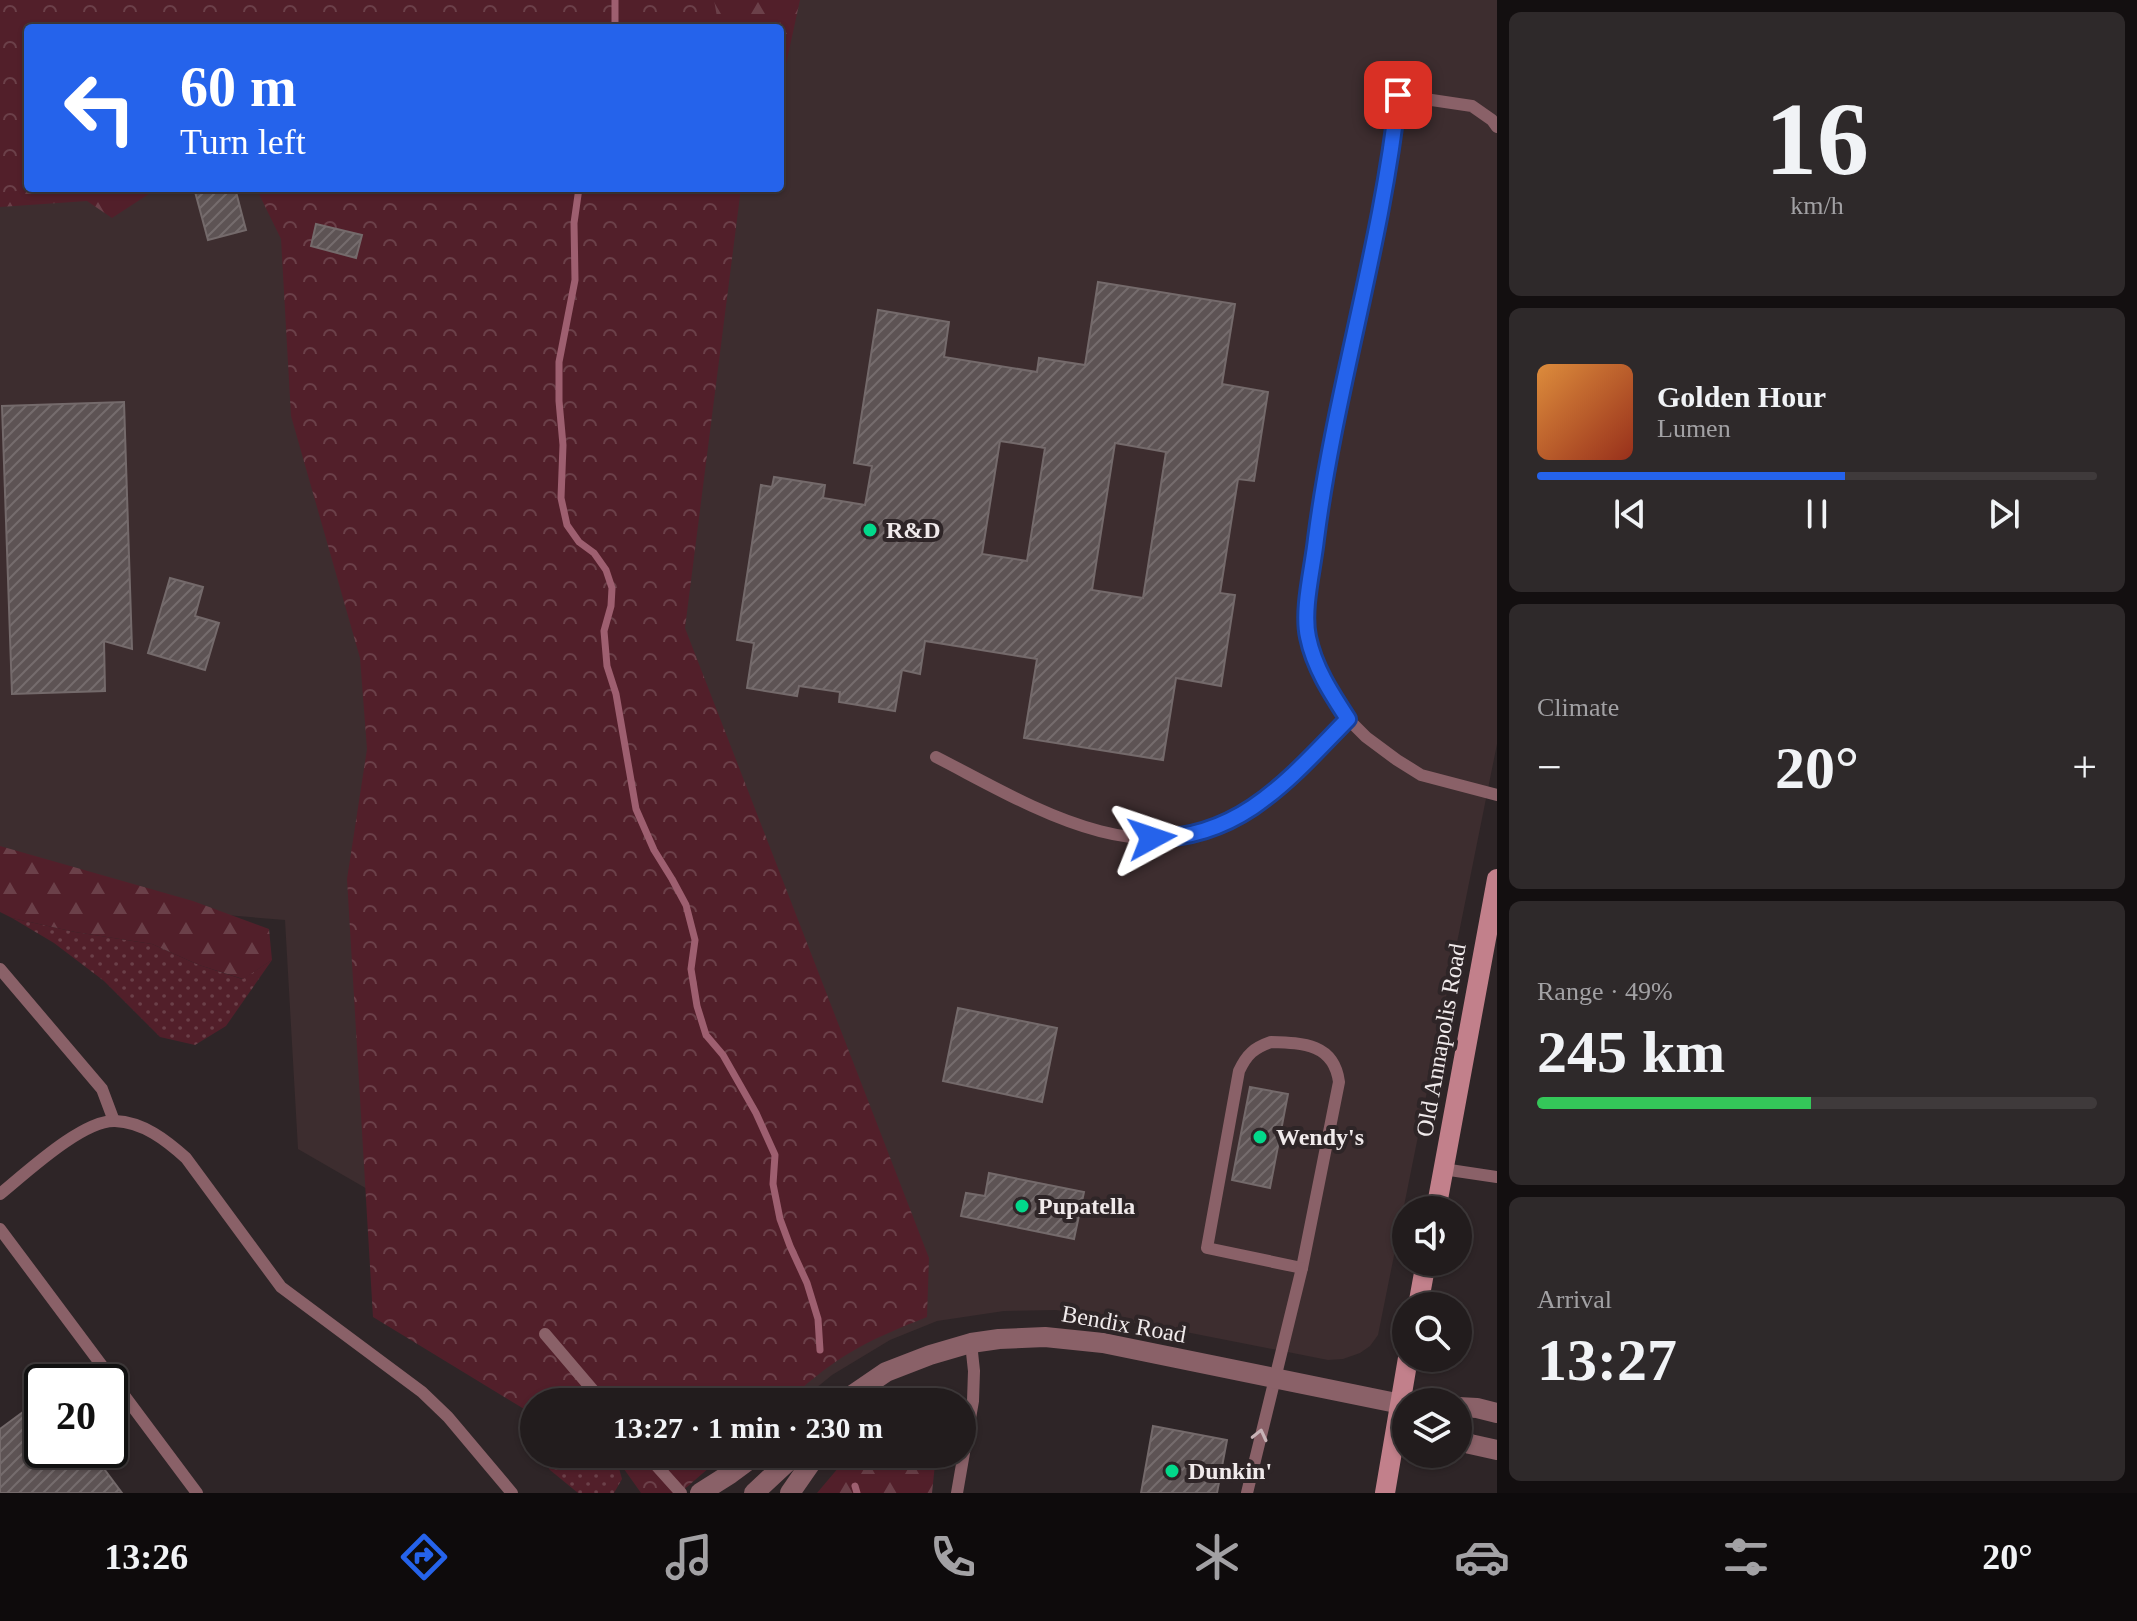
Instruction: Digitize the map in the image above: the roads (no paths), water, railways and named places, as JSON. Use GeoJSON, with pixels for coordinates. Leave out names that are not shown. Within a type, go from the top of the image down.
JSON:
{"type":"FeatureCollection","features":[{"type":"Feature","properties":{"kind":"main road","name":"Old Annapolis Road"},"geometry":{"type":"LineString","coordinates":[[1438,1196],[1497,879]]}},
{"type":"Feature","properties":{"kind":"main road"},"geometry":{"type":"LineString","coordinates":[[1374,1493],[1392,1441]]}},
{"type":"Feature","properties":{"kind":"main road"},"geometry":{"type":"LineString","coordinates":[[1385,1493],[1392,1461]]}},
{"type":"Feature","properties":{"kind":"street","name":"Bendix Road"},"geometry":{"type":"LineString","coordinates":[[863,1388],[886,1372],[971,1343],[1045,1337],[1103,1343],[1392,1403]]}},
{"type":"Feature","properties":{"kind":"street"},"geometry":{"type":"LineString","coordinates":[[1472,1408],[1497,1413]]}},
{"type":"Feature","properties":{"kind":"street"},"geometry":{"type":"LineString","coordinates":[[1472,1444],[1497,1450]]}},
{"type":"Feature","properties":{"kind":"street"},"geometry":{"type":"LineString","coordinates":[[700,1493],[733,1484],[746,1468]]}},
{"type":"Feature","properties":{"kind":"street"},"geometry":{"type":"LineString","coordinates":[[754,1493],[781,1468]]}},
{"type":"Feature","properties":{"kind":"street"},"geometry":{"type":"LineString","coordinates":[[790,1493],[807,1468]]}},
{"type":"Feature","properties":{"kind":"lane"},"geometry":{"type":"LineString","coordinates":[[1497,127],[1472,106],[1398,95],[1377,235],[1324,479],[1308,608],[1308,635],[1327,687],[1348,719],[1366,737],[1421,775],[1497,795]]}},
{"type":"Feature","properties":{"kind":"lane"},"geometry":{"type":"LineString","coordinates":[[936,757],[1036,809],[1087,829],[1130,838],[1173,839],[1203,833],[1239,817],[1279,789],[1348,719]]}},
{"type":"Feature","properties":{"kind":"lane"},"geometry":{"type":"LineString","coordinates":[[0,969],[102,1089],[114,1121]]}},
{"type":"Feature","properties":{"kind":"lane"},"geometry":{"type":"LineString","coordinates":[[1247,1493],[1302,1268],[1339,1082],[1337,1066],[1328,1055],[1295,1043],[1271,1042],[1255,1047],[1239,1071],[1207,1248],[1302,1268]]}},
{"type":"Feature","properties":{"kind":"lane"},"geometry":{"type":"LineString","coordinates":[[0,1194],[74,1136],[95,1125],[114,1121],[140,1126],[166,1140],[186,1158],[281,1287],[422,1392],[448,1417],[512,1493]]}},
{"type":"Feature","properties":{"kind":"lane"},"geometry":{"type":"LineString","coordinates":[[1443,1169],[1497,1177]]}},
{"type":"Feature","properties":{"kind":"lane"},"geometry":{"type":"LineString","coordinates":[[0,1229],[98,1364]]}},
{"type":"Feature","properties":{"kind":"lane"},"geometry":{"type":"LineString","coordinates":[[545,1334],[591,1388]]}},
{"type":"Feature","properties":{"kind":"lane"},"geometry":{"type":"LineString","coordinates":[[957,1493],[973,1401],[971,1343]]}},
{"type":"Feature","properties":{"kind":"lane"},"geometry":{"type":"LineString","coordinates":[[128,1405],[197,1493]]}},
{"type":"Feature","properties":{"kind":"lane"},"geometry":{"type":"LineString","coordinates":[[659,1468],[681,1493]]}},
{"type":"Feature","properties":{"kind":"waterway"},"geometry":{"type":"LineString","coordinates":[[615,0],[615,24]]}},
{"type":"Feature","properties":{"kind":"waterway"},"geometry":{"type":"LineString","coordinates":[[578,192],[574,223],[575,280],[559,362],[563,445],[561,498],[567,525],[579,542],[594,553],[606,570],[612,588],[604,631],[607,666],[616,694],[636,809],[654,850],[686,905],[695,940],[691,969],[706,1035],[723,1055],[756,1113],[775,1155],[773,1184],[780,1219],[807,1283],[818,1319],[820,1350]]}},
{"type":"Feature","properties":{"kind":"waterway"},"geometry":{"type":"LineString","coordinates":[[855,1486],[857,1493]]}},
{"type":"Feature","properties":{"kind":"place","name":"R&D"},"geometry":{"type":"Point","coordinates":[870,530]}},
{"type":"Feature","properties":{"kind":"place","name":"Wendy's"},"geometry":{"type":"Point","coordinates":[1260,1137]}},
{"type":"Feature","properties":{"kind":"place","name":"Pupatella"},"geometry":{"type":"Point","coordinates":[1022,1206]}},
{"type":"Feature","properties":{"kind":"place","name":"Dunkin'"},"geometry":{"type":"Point","coordinates":[1172,1471]}}]}
